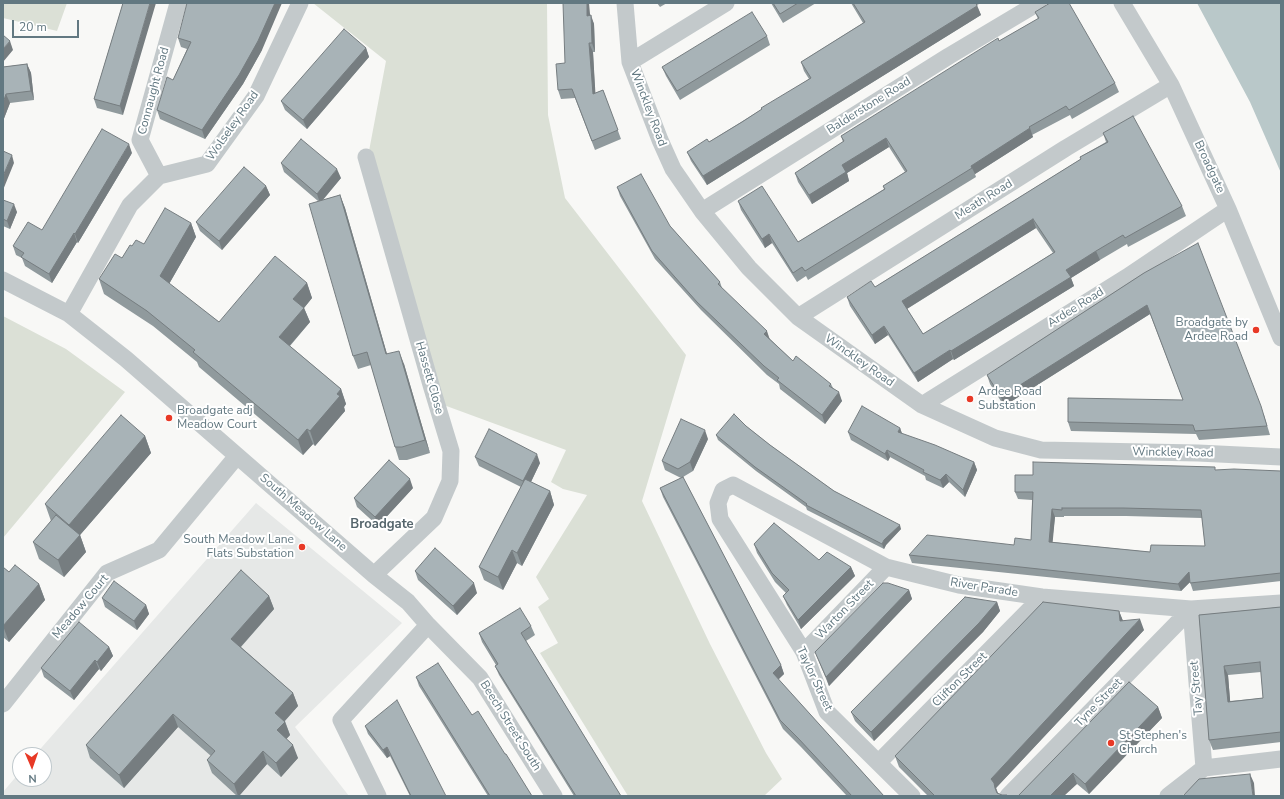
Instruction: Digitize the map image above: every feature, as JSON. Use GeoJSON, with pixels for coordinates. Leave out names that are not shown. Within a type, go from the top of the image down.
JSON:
{"type":"FeatureCollection","features":[{"type":"Feature","properties":{"kind":"street","name":"Connaught Road"},"geometry":{"type":"LineString","coordinates":[[159,176],[140,140],[178,3]]}},
{"type":"Feature","properties":{"kind":"street","name":"Wolseley Road"},"geometry":{"type":"LineString","coordinates":[[159,176],[207,164],[256,96],[300,3]]}},
{"type":"Feature","properties":{"kind":"street","name":"Winckley Road"},"geometry":{"type":"LineString","coordinates":[[625,3],[630,62],[660,140],[673,169],[702,211],[749,268],[798,317],[922,405],[996,438],[1041,450],[1198,453],[1281,458]]}},
{"type":"Feature","properties":{"kind":"street"},"geometry":{"type":"LineString","coordinates":[[630,62],[726,3]]}},
{"type":"Feature","properties":{"kind":"street","name":"Balderstone Road"},"geometry":{"type":"LineString","coordinates":[[702,211],[948,56],[1038,3]]}},
{"type":"Feature","properties":{"kind":"street","name":"Broadgate"},"geometry":{"type":"LineString","coordinates":[[1122,3],[1171,85],[1228,209],[1281,338]]}},
{"type":"Feature","properties":{"kind":"street","name":"Meath Road"},"geometry":{"type":"LineString","coordinates":[[798,317],[1066,148],[1171,85]]}},
{"type":"Feature","properties":{"kind":"street","name":"Hassett Close"},"geometry":{"type":"LineString","coordinates":[[366,157],[451,451],[450,482],[434,518],[374,575]]}},
{"type":"Feature","properties":{"kind":"street"},"geometry":{"type":"LineString","coordinates":[[69,314],[130,205],[159,176]]}},
{"type":"Feature","properties":{"kind":"street","name":"Ardee Road"},"geometry":{"type":"LineString","coordinates":[[922,405],[1127,276],[1228,209]]}},
{"type":"Feature","properties":{"kind":"street","name":"South Meadow Lane"},"geometry":{"type":"LineString","coordinates":[[3,280],[69,314],[126,359],[374,575],[408,602],[428,625]]}},
{"type":"Feature","properties":{"kind":"street","name":"Meadow Court"},"geometry":{"type":"LineString","coordinates":[[3,704],[107,573],[159,550],[237,456]]}},
{"type":"Feature","properties":{"kind":"street","name":"River Parade"},"geometry":{"type":"LineString","coordinates":[[718,503],[723,490],[733,485],[886,567],[959,585],[1042,597],[1191,609],[1281,603]]}},
{"type":"Feature","properties":{"kind":"street","name":"Taylor Street"},"geometry":{"type":"LineString","coordinates":[[718,503],[720,519],[804,652],[828,712],[912,796]]}},
{"type":"Feature","properties":{"kind":"street","name":"Warton Street"},"geometry":{"type":"LineString","coordinates":[[804,652],[886,567]]}},
{"type":"Feature","properties":{"kind":"street","name":"Clifton Street"},"geometry":{"type":"LineString","coordinates":[[879,762],[1042,597]]}},
{"type":"Feature","properties":{"kind":"street","name":"Tay Street"},"geometry":{"type":"LineString","coordinates":[[1191,609],[1204,768]]}},
{"type":"Feature","properties":{"kind":"street","name":"Tyne Street"},"geometry":{"type":"LineString","coordinates":[[1008,796],[1191,609]]}},
{"type":"Feature","properties":{"kind":"street"},"geometry":{"type":"LineString","coordinates":[[378,796],[341,720],[428,625]]}},
{"type":"Feature","properties":{"kind":"street","name":"Beech Street South"},"geometry":{"type":"LineString","coordinates":[[428,625],[480,678],[554,796]]}},
{"type":"Feature","properties":{"kind":"street"},"geometry":{"type":"LineString","coordinates":[[1168,796],[1204,768],[1281,759]]}},
{"type":"Feature","properties":{"kind":"shaded area"},"geometry":{"type":"Polygon","coordinates":[[[3,3],[67,3],[57,31],[3,18],[3,3]]]}},
{"type":"Feature","properties":{"kind":"shaded area"},"geometry":{"type":"Polygon","coordinates":[[[313,3],[547,3],[548,115],[565,198],[686,355],[642,501],[710,644],[766,753],[782,779],[764,796],[628,796],[540,653],[558,643],[538,607],[549,599],[536,577],[587,495],[563,489],[551,482],[566,450],[441,404],[369,151],[386,61],[313,3]]]}},
{"type":"Feature","properties":{"kind":"shaded area"},"geometry":{"type":"Polygon","coordinates":[[[1197,3],[1281,3],[1281,173],[1250,102],[1197,3]]]}},
{"type":"Feature","properties":{"kind":"shaded area"},"geometry":{"type":"Polygon","coordinates":[[[3,316],[66,349],[125,392],[3,538],[3,316]]]}},
{"type":"Feature","properties":{"kind":"shaded area"},"geometry":{"type":"Polygon","coordinates":[[[256,503],[402,623],[295,727],[349,796],[3,796],[3,792],[12,781],[12,787],[52,787],[52,747],[42,747],[256,503]]]}},
{"type":"Feature","properties":{"kind":"building"},"geometry":{"type":"Polygon","coordinates":[[[123,3],[150,3],[120,106],[94,99],[123,3]]]}},
{"type":"Feature","properties":{"kind":"building"},"geometry":{"type":"Polygon","coordinates":[[[187,3],[275,3],[258,41],[239,75],[202,130],[157,110],[167,77],[173,80],[191,42],[178,38],[187,3]]]}},
{"type":"Feature","properties":{"kind":"building"},"geometry":{"type":"Polygon","coordinates":[[[563,3],[587,3],[587,16],[591,15],[592,43],[589,43],[593,94],[603,90],[618,130],[592,141],[572,89],[558,90],[556,64],[565,63],[563,3]]]}},
{"type":"Feature","properties":{"kind":"building"},"geometry":{"type":"Polygon","coordinates":[[[773,3],[798,3],[780,14],[773,3]]]}},
{"type":"Feature","properties":{"kind":"building"},"geometry":{"type":"Polygon","coordinates":[[[853,3],[976,3],[977,6],[703,176],[687,152],[707,139],[709,142],[811,78],[801,62],[865,22],[853,3]]]}},
{"type":"Feature","properties":{"kind":"building"},"geometry":{"type":"Polygon","coordinates":[[[1050,3],[1069,3],[1115,83],[1069,110],[1066,106],[1029,127],[1030,128],[971,166],[972,168],[805,271],[802,267],[793,273],[769,234],[762,239],[738,201],[762,186],[798,242],[885,189],[883,186],[907,171],[886,138],[842,165],[846,172],[809,195],[795,173],[844,141],[841,136],[998,38],[999,41],[1039,18],[1035,12],[1050,3]]]}},
{"type":"Feature","properties":{"kind":"building"},"geometry":{"type":"Polygon","coordinates":[[[752,12],[767,36],[677,91],[662,67],[752,12]]]}},
{"type":"Feature","properties":{"kind":"building"},"geometry":{"type":"Polygon","coordinates":[[[344,29],[366,48],[303,120],[281,101],[344,29]]]}},
{"type":"Feature","properties":{"kind":"building"},"geometry":{"type":"Polygon","coordinates":[[[3,35],[10,41],[3,49],[3,35]]]}},
{"type":"Feature","properties":{"kind":"building"},"geometry":{"type":"Polygon","coordinates":[[[27,64],[31,91],[6,94],[3,103],[3,67],[27,64]]]}},
{"type":"Feature","properties":{"kind":"building"},"geometry":{"type":"Polygon","coordinates":[[[1133,116],[1182,206],[1125,238],[1123,235],[1096,251],[1066,270],[1071,277],[914,373],[884,326],[872,335],[847,297],[871,281],[875,287],[1081,159],[1080,157],[1108,142],[1103,133],[1133,116]],[[1033,219],[902,301],[923,334],[1055,252],[1033,219]]]}},
{"type":"Feature","properties":{"kind":"building"},"geometry":{"type":"Polygon","coordinates":[[[102,129],[129,144],[49,274],[21,257],[24,253],[13,246],[28,222],[42,230],[102,129]]]}},
{"type":"Feature","properties":{"kind":"building"},"geometry":{"type":"Polygon","coordinates":[[[301,139],[337,169],[317,194],[281,163],[301,139]]]}},
{"type":"Feature","properties":{"kind":"building"},"geometry":{"type":"Polygon","coordinates":[[[3,151],[12,155],[3,176],[3,151]]]}},
{"type":"Feature","properties":{"kind":"building"},"geometry":{"type":"Polygon","coordinates":[[[244,167],[266,186],[219,241],[196,222],[244,167]]]}},
{"type":"Feature","properties":{"kind":"building"},"geometry":{"type":"Polygon","coordinates":[[[641,174],[670,226],[720,282],[718,284],[767,331],[764,334],[793,361],[796,356],[831,384],[829,386],[839,392],[822,415],[777,380],[779,378],[764,366],[697,302],[652,251],[617,187],[641,174]]]}},
{"type":"Feature","properties":{"kind":"building"},"geometry":{"type":"Polygon","coordinates":[[[340,195],[386,354],[399,351],[425,440],[402,447],[395,447],[367,352],[353,356],[309,204],[340,195]]]}},
{"type":"Feature","properties":{"kind":"building"},"geometry":{"type":"Polygon","coordinates":[[[3,200],[14,204],[7,221],[3,219],[3,200]]]}},
{"type":"Feature","properties":{"kind":"building"},"geometry":{"type":"Polygon","coordinates":[[[165,208],[191,223],[160,276],[219,322],[275,256],[307,283],[293,299],[304,308],[279,337],[341,389],[337,394],[340,396],[310,431],[307,429],[298,440],[193,352],[195,350],[147,311],[99,279],[115,254],[122,258],[130,245],[132,246],[136,240],[144,244],[165,208]]]}},
{"type":"Feature","properties":{"kind":"building"},"geometry":{"type":"Polygon","coordinates":[[[1198,243],[1261,406],[1267,426],[1195,431],[1193,425],[1068,422],[1068,398],[1183,400],[1147,305],[1001,397],[987,375],[1144,273],[1198,243]]]}},
{"type":"Feature","properties":{"kind":"building"},"geometry":{"type":"Polygon","coordinates":[[[862,406],[900,428],[898,432],[935,445],[974,462],[963,490],[946,474],[940,480],[923,472],[924,470],[887,450],[885,454],[848,432],[862,406]]]}},
{"type":"Feature","properties":{"kind":"building"},"geometry":{"type":"Polygon","coordinates":[[[734,414],[746,426],[770,445],[834,491],[900,525],[884,540],[882,544],[806,505],[807,504],[755,467],[716,435],[734,414]]]}},
{"type":"Feature","properties":{"kind":"building"},"geometry":{"type":"Polygon","coordinates":[[[121,415],[145,436],[69,525],[45,504],[121,415]]]}},
{"type":"Feature","properties":{"kind":"building"},"geometry":{"type":"Polygon","coordinates":[[[681,419],[705,430],[690,462],[678,469],[662,461],[681,419]]]}},
{"type":"Feature","properties":{"kind":"building"},"geometry":{"type":"Polygon","coordinates":[[[489,429],[537,454],[523,481],[475,457],[489,429]]]}},
{"type":"Feature","properties":{"kind":"building"},"geometry":{"type":"Polygon","coordinates":[[[389,460],[410,479],[375,517],[354,498],[389,460]]]}},
{"type":"Feature","properties":{"kind":"building"},"geometry":{"type":"Polygon","coordinates":[[[1033,462],[1215,467],[1215,470],[1234,469],[1281,471],[1281,573],[1190,583],[1189,572],[1178,584],[909,555],[927,535],[1014,545],[1015,538],[1031,540],[1033,492],[1015,492],[1015,475],[1033,475],[1033,462]],[[1123,508],[1052,509],[1049,542],[1150,552],[1151,545],[1205,546],[1201,510],[1123,508]]]}},
{"type":"Feature","properties":{"kind":"building"},"geometry":{"type":"Polygon","coordinates":[[[683,477],[781,665],[773,673],[884,796],[852,796],[780,720],[660,488],[683,477]]]}},
{"type":"Feature","properties":{"kind":"building"},"geometry":{"type":"Polygon","coordinates":[[[525,479],[550,491],[517,553],[512,550],[498,577],[479,567],[525,479]]]}},
{"type":"Feature","properties":{"kind":"building"},"geometry":{"type":"Polygon","coordinates":[[[56,515],[80,535],[58,560],[33,542],[56,515]]]}},
{"type":"Feature","properties":{"kind":"building"},"geometry":{"type":"Polygon","coordinates":[[[774,523],[819,560],[827,552],[851,567],[798,620],[783,596],[789,590],[772,573],[754,544],[774,523]]]}},
{"type":"Feature","properties":{"kind":"building"},"geometry":{"type":"Polygon","coordinates":[[[435,548],[474,583],[453,606],[415,571],[435,548]]]}},
{"type":"Feature","properties":{"kind":"building"},"geometry":{"type":"Polygon","coordinates":[[[15,565],[39,584],[3,626],[3,567],[9,572],[15,565]]]}},
{"type":"Feature","properties":{"kind":"building"},"geometry":{"type":"Polygon","coordinates":[[[241,570],[269,596],[231,639],[293,693],[275,713],[285,722],[277,730],[293,745],[276,763],[263,751],[234,784],[207,760],[215,751],[173,714],[119,775],[86,745],[241,570]]]}},
{"type":"Feature","properties":{"kind":"building"},"geometry":{"type":"Polygon","coordinates":[[[114,581],[146,605],[134,621],[102,598],[114,581]]]}},
{"type":"Feature","properties":{"kind":"building"},"geometry":{"type":"Polygon","coordinates":[[[883,583],[888,583],[909,590],[826,677],[815,652],[883,583]]]}},
{"type":"Feature","properties":{"kind":"building"},"geometry":{"type":"Polygon","coordinates":[[[965,597],[997,602],[979,623],[871,732],[851,712],[965,597]]]}},
{"type":"Feature","properties":{"kind":"building"},"geometry":{"type":"Polygon","coordinates":[[[1043,602],[1119,611],[1120,621],[1140,619],[991,779],[997,793],[1008,796],[935,796],[895,756],[1043,602]]]}},
{"type":"Feature","properties":{"kind":"building"},"geometry":{"type":"Polygon","coordinates":[[[1281,607],[1281,732],[1209,740],[1199,615],[1281,607]],[[1260,662],[1224,666],[1228,702],[1263,698],[1260,662]]]}},
{"type":"Feature","properties":{"kind":"building"},"geometry":{"type":"Polygon","coordinates":[[[520,608],[531,626],[521,633],[621,796],[576,796],[495,666],[498,664],[479,633],[520,608]]]}},
{"type":"Feature","properties":{"kind":"building"},"geometry":{"type":"Polygon","coordinates":[[[79,622],[109,647],[97,662],[95,660],[70,691],[41,668],[79,622]]]}},
{"type":"Feature","properties":{"kind":"building"},"geometry":{"type":"Polygon","coordinates":[[[438,663],[472,715],[478,711],[532,796],[490,796],[416,677],[438,663]]]}},
{"type":"Feature","properties":{"kind":"building"},"geometry":{"type":"Polygon","coordinates":[[[1129,682],[1158,707],[1085,784],[1073,773],[1050,796],[1018,796],[1129,682]]]}},
{"type":"Feature","properties":{"kind":"building"},"geometry":{"type":"Polygon","coordinates":[[[397,700],[446,796],[411,796],[387,747],[383,750],[365,726],[397,700]]]}},
{"type":"Feature","properties":{"kind":"building"},"geometry":{"type":"Polygon","coordinates":[[[1250,774],[1253,796],[1183,796],[1199,779],[1250,774]]]}},
{"type":"Feature","properties":{"kind":"place","name":"Broadgate by Ardee Road"},"geometry":{"type":"Point","coordinates":[1256,330]}},
{"type":"Feature","properties":{"kind":"place","name":"Ardee Road Substation"},"geometry":{"type":"Point","coordinates":[970,399]}},
{"type":"Feature","properties":{"kind":"place","name":"Broadgate adj Meadow Court"},"geometry":{"type":"Point","coordinates":[169,418]}},
{"type":"Feature","properties":{"kind":"place","name":"South Meadow Lane Flats Substation"},"geometry":{"type":"Point","coordinates":[302,547]}},
{"type":"Feature","properties":{"kind":"place","name":"St Stephen's Church"},"geometry":{"type":"Point","coordinates":[1111,743]}},
{"type":"Feature","properties":{"kind":"district","name":"Broadgate"},"geometry":{"type":"Point","coordinates":[382,525]}}]}
